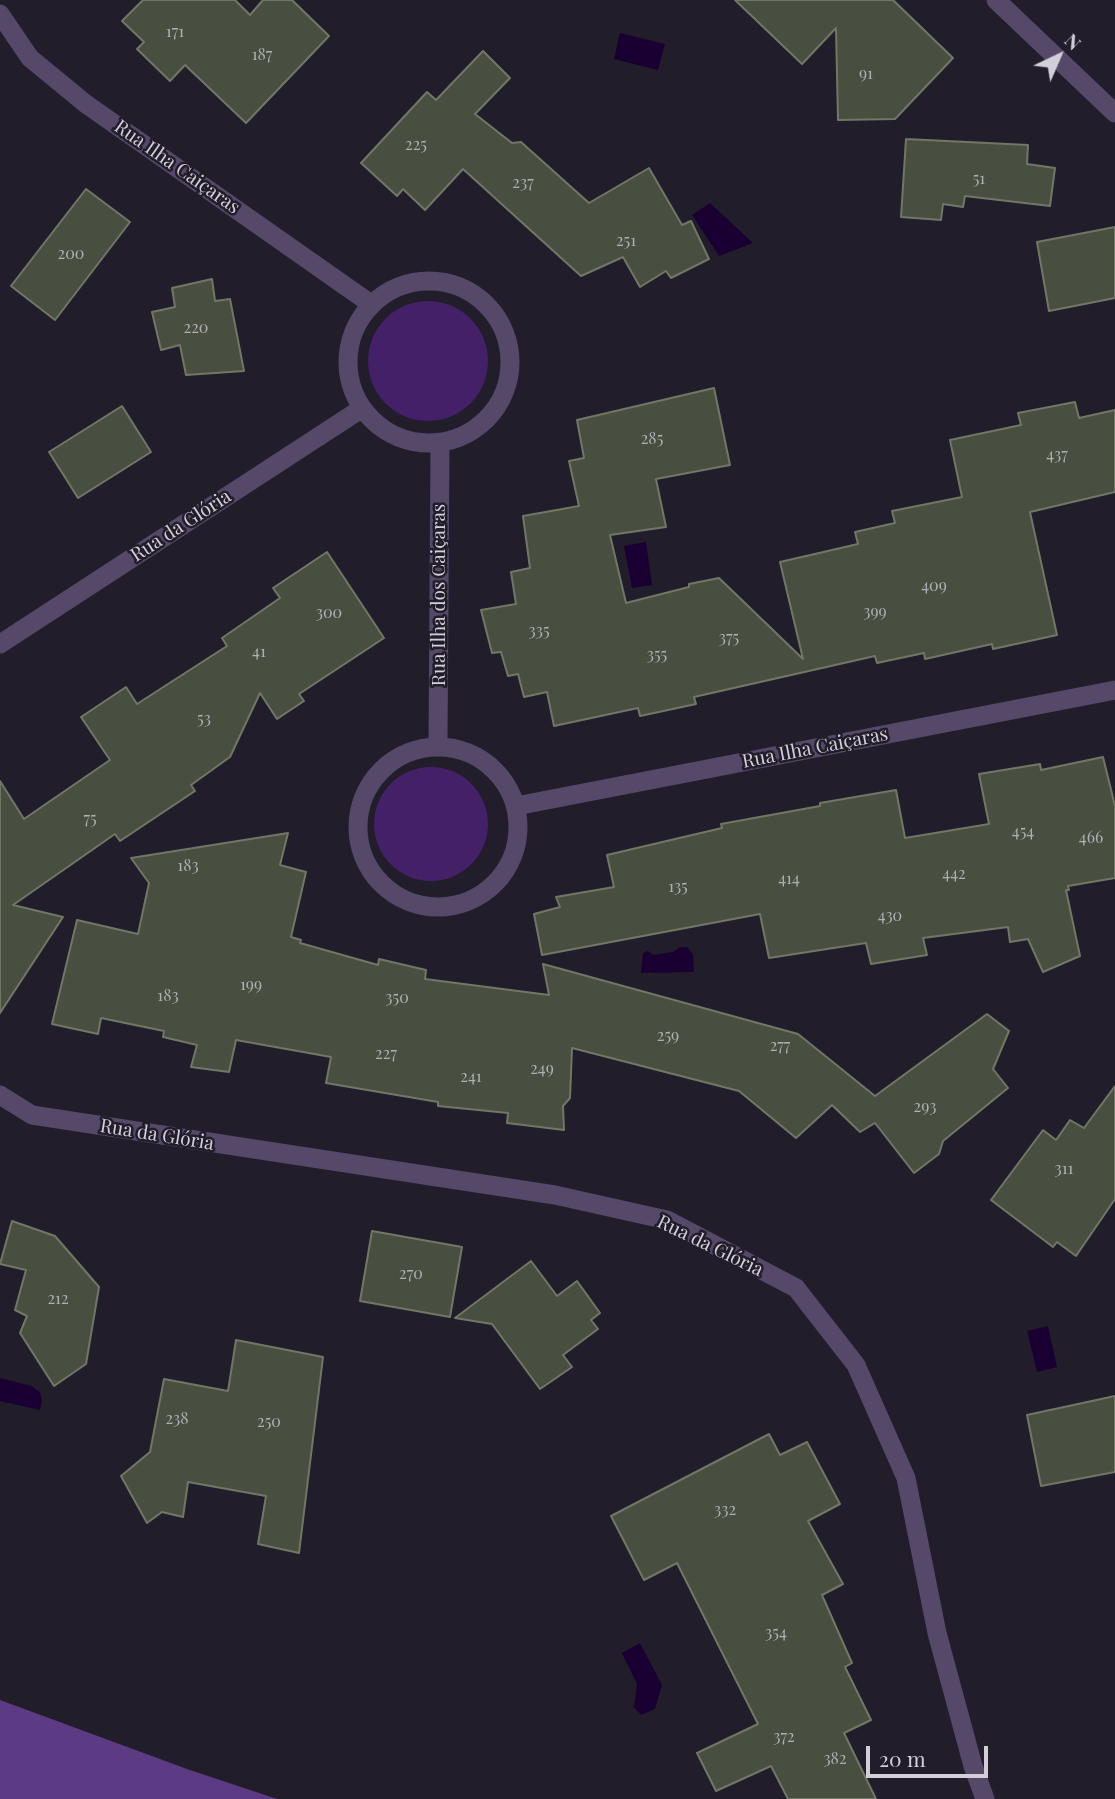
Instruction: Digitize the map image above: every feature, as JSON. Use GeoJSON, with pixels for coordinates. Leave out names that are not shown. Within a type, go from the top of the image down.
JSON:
{"type":"FeatureCollection","features":[{"type":"Feature","properties":{"kind":"street"},"geometry":{"type":"LineString","coordinates":[[996,0],[1115,113]]}},
{"type":"Feature","properties":{"kind":"street","name":"Rua Ilha Caiçaras"},"geometry":{"type":"LineString","coordinates":[[0,14],[30,58],[86,104],[371,304]]}},
{"type":"Feature","properties":{"kind":"street"},"geometry":{"type":"LineString","coordinates":[[421,281],[448,283],[474,295],[494,314],[507,339],[510,366],[504,394],[489,417],[467,434],[440,443],[418,443],[397,437],[377,425],[361,409],[348,373],[351,336],[371,304],[393,288],[421,281]]}},
{"type":"Feature","properties":{"kind":"street","name":"Rua da Glória"},"geometry":{"type":"LineString","coordinates":[[0,644],[361,409]]}},
{"type":"Feature","properties":{"kind":"street","name":"Rua Ilha dos Caiçaras"},"geometry":{"type":"LineString","coordinates":[[438,746],[440,443]]}},
{"type":"Feature","properties":{"kind":"street","name":"Rua Ilha Caiçaras"},"geometry":{"type":"LineString","coordinates":[[516,806],[1115,690]]}},
{"type":"Feature","properties":{"kind":"street"},"geometry":{"type":"LineString","coordinates":[[438,746],[472,754],[499,775],[516,806],[519,833],[512,859],[499,881],[477,898],[452,907],[425,907],[400,898],[389,890],[379,882],[363,860],[357,834],[360,807],[370,783],[388,763],[412,750],[438,746]]}},
{"type":"Feature","properties":{"kind":"street","name":"Rua da Glória"},"geometry":{"type":"LineString","coordinates":[[0,1094],[32,1115],[555,1195],[667,1220],[796,1288],[856,1365],[906,1478],[937,1633],[973,1766],[985,1799]]}},
{"type":"Feature","properties":{"kind":"shaded area"},"geometry":{"type":"Polygon","coordinates":[[[620,33],[665,44],[658,70],[614,59],[620,33]]]}},
{"type":"Feature","properties":{"kind":"shaded area"},"geometry":{"type":"Polygon","coordinates":[[[710,203],[753,243],[719,256],[692,215],[710,203]]]}},
{"type":"Feature","properties":{"kind":"shaded area"},"geometry":{"type":"Polygon","coordinates":[[[428,301],[451,306],[470,319],[483,338],[488,361],[483,384],[470,403],[451,416],[428,421],[405,416],[386,403],[373,384],[368,361],[373,338],[386,319],[405,306],[428,301]]]}},
{"type":"Feature","properties":{"kind":"shaded area"},"geometry":{"type":"Polygon","coordinates":[[[646,542],[652,585],[632,588],[624,546],[646,542]]]}},
{"type":"Feature","properties":{"kind":"shaded area"},"geometry":{"type":"Polygon","coordinates":[[[431,767],[453,772],[471,784],[483,802],[488,824],[483,846],[471,864],[453,876],[431,881],[409,876],[391,864],[379,846],[374,824],[379,802],[391,784],[409,772],[431,767]]]}},
{"type":"Feature","properties":{"kind":"shaded area"},"geometry":{"type":"Polygon","coordinates":[[[680,947],[687,947],[693,954],[694,972],[641,973],[643,953],[648,951],[653,955],[673,952],[680,947]]]}},
{"type":"Feature","properties":{"kind":"shaded area"},"geometry":{"type":"Polygon","coordinates":[[[1048,1326],[1057,1367],[1037,1372],[1027,1331],[1048,1326]]]}},
{"type":"Feature","properties":{"kind":"shaded area"},"geometry":{"type":"Polygon","coordinates":[[[0,1378],[31,1386],[40,1392],[40,1410],[0,1401],[0,1378]]]}},
{"type":"Feature","properties":{"kind":"shaded area"},"geometry":{"type":"Polygon","coordinates":[[[640,1643],[662,1685],[655,1709],[641,1715],[634,1707],[637,1684],[622,1653],[640,1643]]]}},
{"type":"Feature","properties":{"kind":"shaded area"},"geometry":{"type":"Polygon","coordinates":[[[0,1700],[187,1769],[277,1799],[0,1799],[0,1700]]]}},
{"type":"Feature","properties":{"kind":"building"},"geometry":{"type":"Polygon","coordinates":[[[143,0],[235,0],[250,15],[263,0],[292,0],[329,36],[246,123],[185,65],[170,81],[137,49],[144,42],[122,21],[143,0]]]}},
{"type":"Feature","properties":{"kind":"building"},"geometry":{"type":"Polygon","coordinates":[[[735,0],[893,0],[953,58],[895,119],[838,120],[836,28],[802,64],[735,0]]]}},
{"type":"Feature","properties":{"kind":"building"},"geometry":{"type":"Polygon","coordinates":[[[483,51],[510,78],[475,114],[512,143],[521,142],[589,203],[649,168],[682,225],[691,221],[709,259],[671,278],[666,271],[640,287],[623,257],[581,276],[463,169],[425,210],[403,189],[397,196],[361,163],[427,92],[436,100],[483,51]]]}},
{"type":"Feature","properties":{"kind":"building"},"geometry":{"type":"Polygon","coordinates":[[[906,139],[1028,145],[1027,164],[1055,168],[1050,206],[965,196],[963,207],[943,204],[941,220],[901,217],[906,139]]]}},
{"type":"Feature","properties":{"kind":"building"},"geometry":{"type":"Polygon","coordinates":[[[86,189],[130,222],[55,320],[11,286],[86,189]]]}},
{"type":"Feature","properties":{"kind":"building"},"geometry":{"type":"Polygon","coordinates":[[[1115,227],[1115,298],[1049,311],[1037,242],[1115,227]]]}},
{"type":"Feature","properties":{"kind":"building"},"geometry":{"type":"Polygon","coordinates":[[[212,279],[215,301],[230,299],[244,371],[186,375],[180,345],[161,350],[152,312],[175,307],[172,288],[212,279]]]}},
{"type":"Feature","properties":{"kind":"building"},"geometry":{"type":"Polygon","coordinates":[[[714,388],[730,465],[656,479],[666,527],[610,535],[626,603],[719,578],[803,659],[780,562],[858,544],[855,532],[895,523],[892,511],[962,497],[950,440],[1021,425],[1018,413],[1075,402],[1079,418],[1115,410],[1115,492],[1030,512],[1057,635],[993,649],[992,644],[925,659],[924,653],[877,663],[875,656],[694,697],[696,704],[640,716],[638,708],[554,726],[547,692],[524,697],[518,674],[508,676],[501,652],[492,653],[481,610],[516,604],[511,572],[530,568],[523,516],[579,506],[569,461],[584,458],[577,420],[714,388]]]}},
{"type":"Feature","properties":{"kind":"building"},"geometry":{"type":"Polygon","coordinates":[[[122,406],[151,452],[78,498],[49,452],[122,406]]]}},
{"type":"Feature","properties":{"kind":"building"},"geometry":{"type":"Polygon","coordinates":[[[327,552],[384,638],[299,694],[304,701],[277,719],[260,693],[230,757],[191,785],[195,791],[120,841],[115,834],[13,905],[63,917],[0,1013],[0,781],[24,819],[110,760],[81,717],[126,687],[137,704],[227,646],[222,638],[280,598],[273,588],[327,552]]]}},
{"type":"Feature","properties":{"kind":"building"},"geometry":{"type":"Polygon","coordinates":[[[1103,757],[1115,806],[1115,878],[1068,886],[1069,890],[1066,890],[1080,956],[1043,972],[1028,939],[1010,942],[1008,927],[923,938],[927,955],[871,964],[866,943],[769,958],[760,914],[542,955],[534,914],[560,907],[556,897],[614,887],[607,855],[722,828],[721,824],[896,790],[905,838],[989,824],[979,774],[1040,764],[1041,770],[1103,757]]]}},
{"type":"Feature","properties":{"kind":"building"},"geometry":{"type":"Polygon","coordinates":[[[288,833],[280,865],[306,872],[291,937],[301,940],[300,943],[378,965],[379,959],[426,970],[425,979],[549,995],[543,964],[798,1034],[875,1096],[987,1014],[1009,1031],[993,1069],[1008,1088],[943,1141],[939,1154],[914,1173],[875,1123],[860,1132],[832,1105],[796,1138],[739,1091],[572,1048],[570,1098],[563,1106],[564,1130],[507,1123],[508,1113],[438,1106],[438,1102],[326,1083],[331,1057],[236,1040],[229,1072],[191,1067],[197,1045],[163,1037],[164,1031],[101,1018],[98,1034],[52,1024],[77,920],[138,934],[149,883],[131,858],[288,833]]]}},
{"type":"Feature","properties":{"kind":"building"},"geometry":{"type":"Polygon","coordinates":[[[1115,1086],[1115,1199],[1076,1256],[1057,1242],[1053,1247],[991,1200],[1043,1130],[1056,1140],[1070,1120],[1084,1128],[1115,1086]]]}},
{"type":"Feature","properties":{"kind":"building"},"geometry":{"type":"Polygon","coordinates":[[[12,1221],[55,1236],[99,1287],[86,1364],[54,1386],[20,1333],[27,1316],[15,1310],[26,1270],[0,1264],[12,1221]]]}},
{"type":"Feature","properties":{"kind":"building"},"geometry":{"type":"Polygon","coordinates":[[[372,1231],[462,1247],[450,1317],[360,1301],[372,1231]]]}},
{"type":"Feature","properties":{"kind":"building"},"geometry":{"type":"Polygon","coordinates":[[[531,1261],[557,1296],[577,1281],[600,1313],[591,1320],[598,1329],[563,1355],[572,1367],[540,1389],[492,1324],[455,1318],[531,1261]]]}},
{"type":"Feature","properties":{"kind":"building"},"geometry":{"type":"Polygon","coordinates":[[[236,1340],[323,1357],[299,1553],[258,1544],[266,1496],[188,1482],[183,1517],[162,1512],[147,1523],[121,1476],[150,1452],[164,1379],[228,1391],[236,1340]]]}},
{"type":"Feature","properties":{"kind":"building"},"geometry":{"type":"Polygon","coordinates":[[[1115,1396],[1115,1472],[1041,1486],[1027,1415],[1115,1396]]]}},
{"type":"Feature","properties":{"kind":"building"},"geometry":{"type":"Polygon","coordinates":[[[769,1434],[780,1455],[807,1442],[840,1504],[808,1521],[843,1584],[822,1595],[852,1663],[845,1667],[871,1720],[844,1733],[876,1799],[788,1799],[771,1766],[716,1791],[697,1753],[758,1724],[677,1563],[644,1580],[611,1516],[769,1434]]]}}]}
